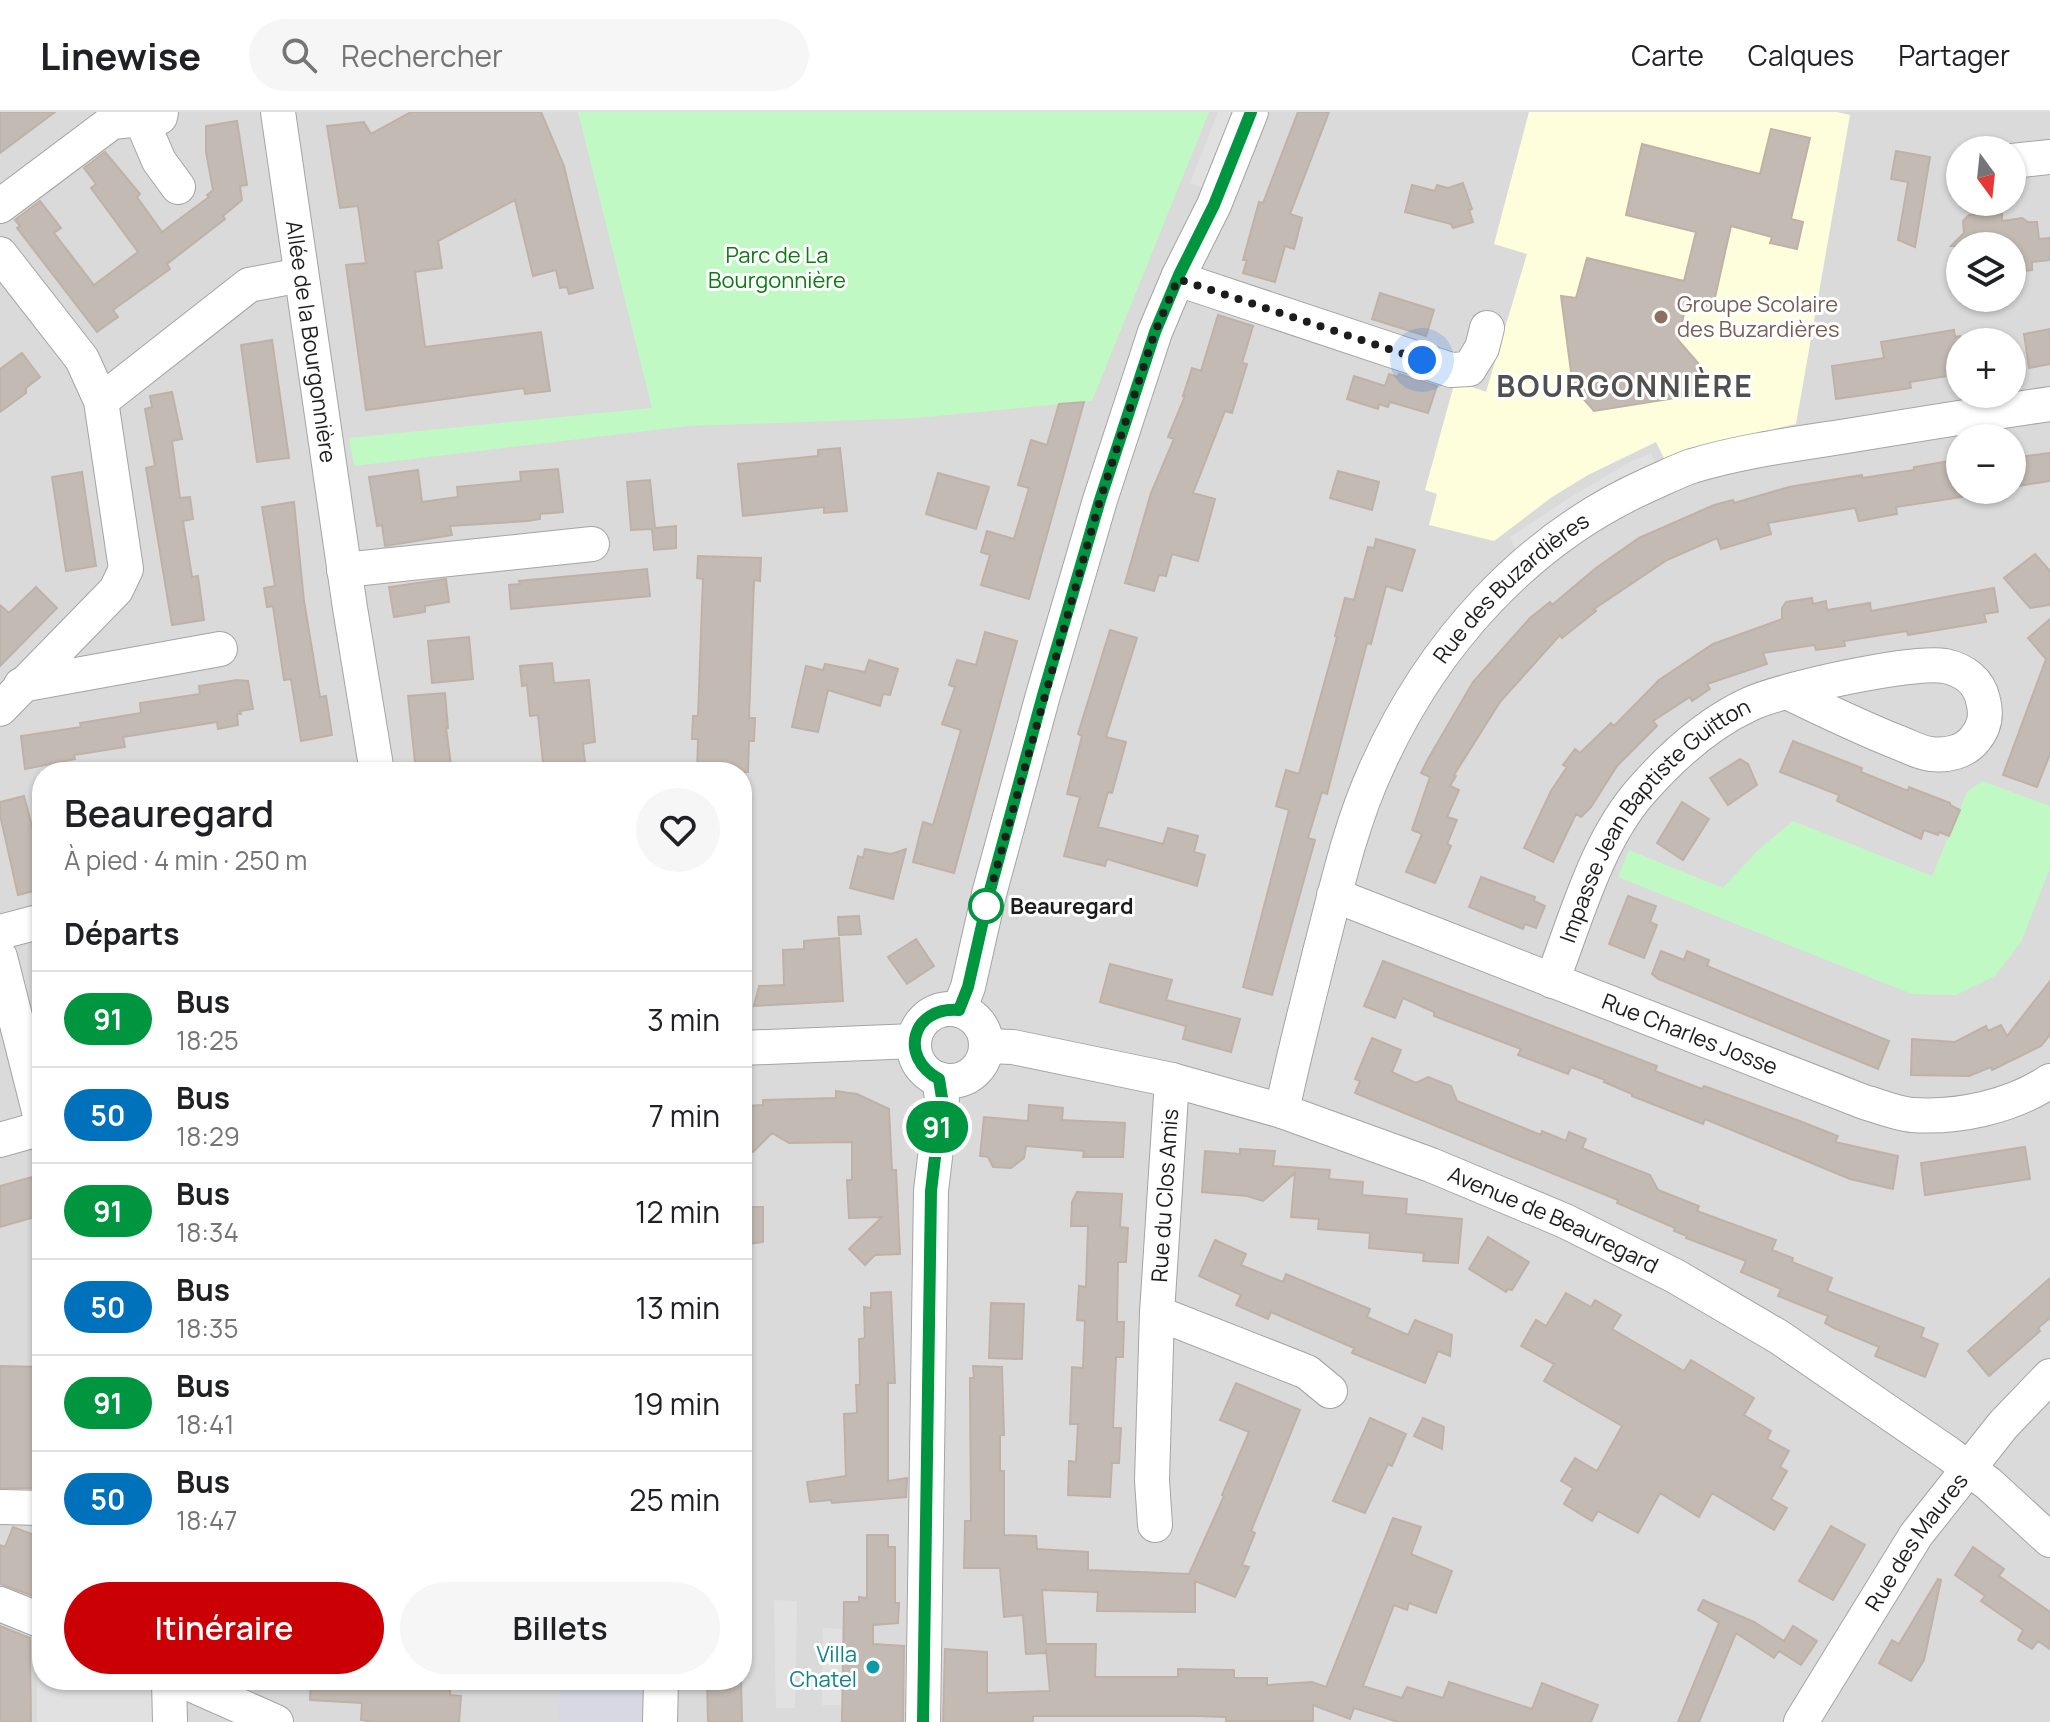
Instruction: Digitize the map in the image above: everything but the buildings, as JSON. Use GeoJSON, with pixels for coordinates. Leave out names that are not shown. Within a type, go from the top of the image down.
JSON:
{"type":"FeatureCollection","features":[{"type":"Feature","properties":{"kind":"street","name":"Allée de la Bourgonnière"},"geometry":{"type":"LineString","coordinates":[[278,112],[344,570],[375,762]]}},
{"type":"Feature","properties":{"kind":"street"},"geometry":{"type":"LineString","coordinates":[[959,1010],[968,987],[989,894],[1087,544],[1155,332],[1214,205],[1251,112]]}},
{"type":"Feature","properties":{"kind":"street"},"geometry":{"type":"LineString","coordinates":[[0,206],[112,122],[151,116],[159,161],[178,187]]}},
{"type":"Feature","properties":{"kind":"street"},"geometry":{"type":"LineString","coordinates":[[2026,162],[2050,163]]}},
{"type":"Feature","properties":{"kind":"street"},"geometry":{"type":"LineString","coordinates":[[0,254],[82,359],[101,401],[126,569],[116,590],[10,697]]}},
{"type":"Feature","properties":{"kind":"street"},"geometry":{"type":"LineString","coordinates":[[101,401],[249,285],[301,275]]}},
{"type":"Feature","properties":{"kind":"street"},"geometry":{"type":"LineString","coordinates":[[1178,279],[1451,370],[1469,369],[1482,348],[1487,328]]}},
{"type":"Feature","properties":{"kind":"street","name":"Rue des Buzardières"},"geometry":{"type":"LineString","coordinates":[[1282,1111],[1334,895],[1376,768],[1417,693],[1450,644],[1505,582],[1578,523],[1634,491],[1688,467],[1724,457],[2050,404]]}},
{"type":"Feature","properties":{"kind":"street"},"geometry":{"type":"LineString","coordinates":[[344,570],[592,544]]}},
{"type":"Feature","properties":{"kind":"street"},"geometry":{"type":"LineString","coordinates":[[10,697],[220,649]]}},
{"type":"Feature","properties":{"kind":"street","name":"Impasse Jean Baptiste Guitton"},"geometry":{"type":"LineString","coordinates":[[1552,981],[1602,854],[1615,827],[1640,792],[1705,731],[1752,703],[1787,692],[1884,672],[1927,665],[1943,666],[1958,670],[1972,679],[1981,692],[1985,709],[1984,727],[1973,743],[1959,752],[1929,754],[1843,721],[1787,692]]}},
{"type":"Feature","properties":{"kind":"street","name":"Rue Charles Josse"},"geometry":{"type":"LineString","coordinates":[[1334,895],[1864,1102],[1909,1115],[1948,1115],[1985,1108],[2017,1098],[2050,1081]]}},
{"type":"Feature","properties":{"kind":"street"},"geometry":{"type":"LineString","coordinates":[[0,932],[32,924]]}},
{"type":"Feature","properties":{"kind":"street"},"geometry":{"type":"LineString","coordinates":[[0,957],[32,1086]]}},
{"type":"Feature","properties":{"kind":"street"},"geometry":{"type":"LineString","coordinates":[[959,1010],[979,1023],[986,1046],[979,1067],[971,1075],[950,1081],[939,1079],[920,1065],[914,1041],[925,1019],[935,1012],[959,1010]]}},
{"type":"Feature","properties":{"kind":"street"},"geometry":{"type":"LineString","coordinates":[[752,1048],[914,1041]]}},
{"type":"Feature","properties":{"kind":"street","name":"Avenue de Beauregard"},"geometry":{"type":"LineString","coordinates":[[986,1046],[1013,1047],[1172,1080],[1282,1111],[1431,1165],[1565,1221],[1675,1276],[1779,1337],[1967,1468],[2050,1540]]}},
{"type":"Feature","properties":{"kind":"street"},"geometry":{"type":"LineString","coordinates":[[923,1722],[931,1191],[942,1098],[939,1079]]}},
{"type":"Feature","properties":{"kind":"street","name":"Rue du Clos Amis"},"geometry":{"type":"LineString","coordinates":[[1155,1525],[1152,1480],[1157,1313],[1172,1080]]}},
{"type":"Feature","properties":{"kind":"street"},"geometry":{"type":"LineString","coordinates":[[0,1140],[32,1129]]}},
{"type":"Feature","properties":{"kind":"street","name":"Rue du Clos Amis"},"geometry":{"type":"LineString","coordinates":[[1157,1313],[1307,1372],[1330,1391]]}},
{"type":"Feature","properties":{"kind":"street","name":"Rue des Maures"},"geometry":{"type":"LineString","coordinates":[[1801,1722],[1916,1535],[2003,1425],[2050,1376]]}},
{"type":"Feature","properties":{"kind":"street"},"geometry":{"type":"LineString","coordinates":[[2,1507],[32,1508]]}},
{"type":"Feature","properties":{"kind":"street"},"geometry":{"type":"LineString","coordinates":[[0,1604],[32,1617]]}},
{"type":"Feature","properties":{"kind":"street"},"geometry":{"type":"LineString","coordinates":[[169,1690],[170,1722]]}},
{"type":"Feature","properties":{"kind":"street"},"geometry":{"type":"LineString","coordinates":[[204,1690],[276,1722]]}},
{"type":"Feature","properties":{"kind":"street"},"geometry":{"type":"LineString","coordinates":[[660,1722],[661,1690]]}},
{"type":"Feature","properties":{"kind":"shaded area"},"geometry":{"type":"Polygon","coordinates":[[[0,112],[2050,112],[2050,1722],[0,1722],[0,112]]]}},
{"type":"Feature","properties":{"kind":"shaded area"},"geometry":{"type":"Polygon","coordinates":[[[1218,112],[1240,112],[1208,190],[1190,183],[1218,112]]]}},
{"type":"Feature","properties":{"kind":"shaded area","name":"Groupe Scolaire des Buzardières"},"geometry":{"type":"Polygon","coordinates":[[[1529,112],[1837,112],[1850,115],[1796,424],[1716,442],[1665,460],[1656,442],[1588,475],[1552,497],[1494,541],[1429,525],[1437,494],[1425,490],[1455,381],[1486,392],[1527,254],[1494,244],[1529,112]]]}},
{"type":"Feature","properties":{"kind":"shaded area"},"geometry":{"type":"Polygon","coordinates":[[[1651,453],[1658,470],[1518,555],[1510,537],[1628,463],[1651,453]]]}},
{"type":"Feature","properties":{"kind":"shaded area"},"geometry":{"type":"Polygon","coordinates":[[[774,1600],[797,1601],[795,1708],[776,1708],[774,1600]]]}},
{"type":"Feature","properties":{"kind":"shaded area"},"geometry":{"type":"Polygon","coordinates":[[[823,1628],[844,1629],[842,1705],[822,1705],[823,1628]]]}},
{"type":"Feature","properties":{"kind":"shaded area"},"geometry":{"type":"Polygon","coordinates":[[[37,1690],[153,1690],[154,1722],[37,1722],[37,1690]]]}},
{"type":"Feature","properties":{"kind":"shaded area"},"geometry":{"type":"Polygon","coordinates":[[[559,1690],[676,1690],[675,1722],[558,1722],[559,1690]]]}},
{"type":"Feature","properties":{"kind":"green space","name":"Parc de La Bourgonnière"},"geometry":{"type":"Polygon","coordinates":[[[578,112],[1209,112],[1092,401],[916,418],[688,426],[354,466],[349,438],[652,408],[578,112]]]}},
{"type":"Feature","properties":{"kind":"green space"},"geometry":{"type":"Polygon","coordinates":[[[1982,781],[2050,806],[2050,868],[2021,942],[1995,976],[1956,995],[1912,994],[1618,877],[1629,850],[1723,888],[1759,849],[1793,821],[1932,876],[1967,792],[1982,781]]]}},
{"type":"Feature","properties":{"kind":"bus line","name":"91"},"geometry":{"type":"LineString","coordinates":[[923,1722],[931,1191],[942,1098],[939,1079],[928,1074],[920,1065],[914,1041],[925,1019],[935,1012],[959,1010],[968,987],[989,894],[1043,695],[1116,450],[1155,332],[1214,205],[1251,112]]}},
{"type":"Feature","properties":{"kind":"place","name":"Groupe Scolaire des Buzardières"},"geometry":{"type":"Point","coordinates":[1661,317]}},
{"type":"Feature","properties":{"kind":"place","name":"Beauregard"},"geometry":{"type":"Point","coordinates":[986,906]}},
{"type":"Feature","properties":{"kind":"place","name":"Villa Chatel"},"geometry":{"type":"Point","coordinates":[873,1667]}},
{"type":"Feature","properties":{"kind":"district","name":"BOURGONNIÈRE"},"geometry":{"type":"Point","coordinates":[1625,387]}},
{"type":"Feature","properties":{"kind":"route"},"geometry":{"type":"LineString","coordinates":[[986,906],[1100,500],[1155,332],[1178,279],[1422,360]]}}]}
